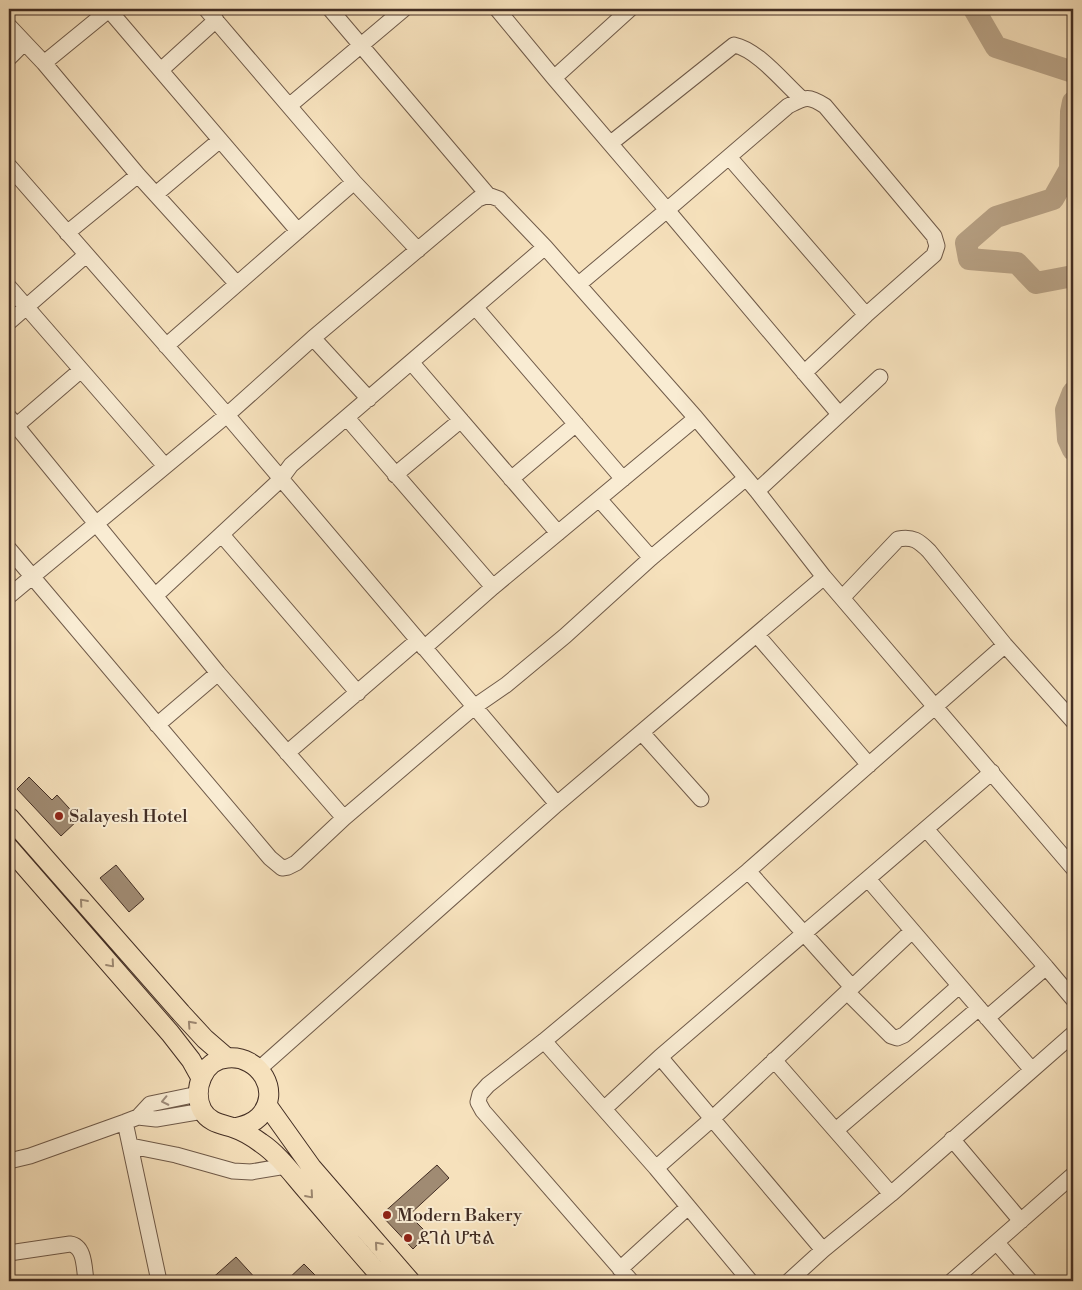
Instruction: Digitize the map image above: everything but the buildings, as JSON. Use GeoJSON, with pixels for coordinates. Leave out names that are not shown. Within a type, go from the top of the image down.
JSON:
{"type":"FeatureCollection","features":[{"type":"Feature","properties":{"kind":"main road"},"geometry":{"type":"LineString","coordinates":[[9,817],[181,1013],[226,1058]]}},
{"type":"Feature","properties":{"kind":"main road"},"geometry":{"type":"LineString","coordinates":[[9,848],[170,1033],[191,1060],[200,1094],[217,1124],[235,1128],[261,1143],[286,1166],[385,1281]]}},
{"type":"Feature","properties":{"kind":"main road"},"geometry":{"type":"LineString","coordinates":[[200,1094],[212,1065],[226,1058],[244,1059],[259,1069],[266,1080],[269,1092],[266,1105],[260,1117],[248,1125],[235,1128]]}},
{"type":"Feature","properties":{"kind":"main road"},"geometry":{"type":"LineString","coordinates":[[266,1105],[312,1168],[410,1281]]}},
{"type":"Feature","properties":{"kind":"street"},"geometry":{"type":"LineString","coordinates":[[44,63],[110,9],[298,231]]}},
{"type":"Feature","properties":{"kind":"street"},"geometry":{"type":"LineString","coordinates":[[206,9],[354,182],[418,250]]}},
{"type":"Feature","properties":{"kind":"street"},"geometry":{"type":"LineString","coordinates":[[330,9],[488,195],[499,199],[545,247],[696,418],[757,491],[824,577],[1073,868]]}},
{"type":"Feature","properties":{"kind":"street"},"geometry":{"type":"LineString","coordinates":[[290,106],[404,9]]}},
{"type":"Feature","properties":{"kind":"street"},"geometry":{"type":"LineString","coordinates":[[497,9],[839,414]]}},
{"type":"Feature","properties":{"kind":"street"},"geometry":{"type":"LineString","coordinates":[[554,78],[630,9]]}},
{"type":"Feature","properties":{"kind":"street"},"geometry":{"type":"LineString","coordinates":[[161,70],[216,20]]}},
{"type":"Feature","properties":{"kind":"street"},"geometry":{"type":"LineString","coordinates":[[9,26],[44,63],[138,175],[237,284]]}},
{"type":"Feature","properties":{"kind":"street"},"geometry":{"type":"LineString","coordinates":[[9,58],[24,44]]}},
{"type":"Feature","properties":{"kind":"street"},"geometry":{"type":"LineString","coordinates":[[611,144],[734,45],[744,47],[755,55],[802,99]]}},
{"type":"Feature","properties":{"kind":"street"},"geometry":{"type":"LineString","coordinates":[[579,284],[788,106],[802,99],[813,98],[825,106],[934,236],[937,246],[934,255],[804,373]]}},
{"type":"Feature","properties":{"kind":"street"},"geometry":{"type":"LineString","coordinates":[[156,194],[220,140]]}},
{"type":"Feature","properties":{"kind":"street"},"geometry":{"type":"LineString","coordinates":[[729,157],[866,315]]}},
{"type":"Feature","properties":{"kind":"street"},"geometry":{"type":"LineString","coordinates":[[9,166],[227,415],[280,480],[557,804]]}},
{"type":"Feature","properties":{"kind":"street"},"geometry":{"type":"LineString","coordinates":[[67,232],[138,175]]}},
{"type":"Feature","properties":{"kind":"street"},"geometry":{"type":"LineString","coordinates":[[166,346],[354,182]]}},
{"type":"Feature","properties":{"kind":"street"},"geometry":{"type":"LineString","coordinates":[[9,596],[227,415],[313,338],[478,199],[488,195]]}},
{"type":"Feature","properties":{"kind":"street"},"geometry":{"type":"LineString","coordinates":[[155,596],[280,480],[291,465],[545,247]]}},
{"type":"Feature","properties":{"kind":"street"},"geometry":{"type":"LineString","coordinates":[[9,322],[86,255]]}},
{"type":"Feature","properties":{"kind":"street"},"geometry":{"type":"LineString","coordinates":[[9,287],[165,466]]}},
{"type":"Feature","properties":{"kind":"street"},"geometry":{"type":"LineString","coordinates":[[476,308],[623,479]]}},
{"type":"Feature","properties":{"kind":"street"},"geometry":{"type":"LineString","coordinates":[[313,338],[369,398]]}},
{"type":"Feature","properties":{"kind":"street"},"geometry":{"type":"LineString","coordinates":[[411,362],[558,533]]}},
{"type":"Feature","properties":{"kind":"street"},"geometry":{"type":"LineString","coordinates":[[81,370],[12,421],[218,673],[344,818]]}},
{"type":"Feature","properties":{"kind":"street"},"geometry":{"type":"LineString","coordinates":[[757,491],[880,377]]}},
{"type":"Feature","properties":{"kind":"street"},"geometry":{"type":"LineString","coordinates":[[347,418],[493,587]]}},
{"type":"Feature","properties":{"kind":"street"},"geometry":{"type":"LineString","coordinates":[[287,753],[358,693],[493,587],[696,418]]}},
{"type":"Feature","properties":{"kind":"street"},"geometry":{"type":"LineString","coordinates":[[395,475],[461,420]]}},
{"type":"Feature","properties":{"kind":"street"},"geometry":{"type":"LineString","coordinates":[[512,479],[576,424]]}},
{"type":"Feature","properties":{"kind":"street"},"geometry":{"type":"LineString","coordinates":[[9,549],[270,858],[282,868],[296,863],[344,818],[474,707],[506,685],[558,642],[651,558],[746,478]]}},
{"type":"Feature","properties":{"kind":"street"},"geometry":{"type":"LineString","coordinates":[[599,499],[651,558]]}},
{"type":"Feature","properties":{"kind":"street"},"geometry":{"type":"LineString","coordinates":[[222,535],[358,693]]}},
{"type":"Feature","properties":{"kind":"street"},"geometry":{"type":"LineString","coordinates":[[842,598],[898,539],[909,537],[919,541],[1005,645],[1073,721]]}},
{"type":"Feature","properties":{"kind":"street"},"geometry":{"type":"LineString","coordinates":[[259,1069],[557,804],[824,577]]}},
{"type":"Feature","properties":{"kind":"street"},"geometry":{"type":"LineString","coordinates":[[757,635],[869,765]]}},
{"type":"Feature","properties":{"kind":"street"},"geometry":{"type":"LineString","coordinates":[[630,1281],[483,1111],[478,1102],[480,1094],[488,1085],[544,1041],[748,871],[1005,645]]}},
{"type":"Feature","properties":{"kind":"street"},"geometry":{"type":"LineString","coordinates":[[157,724],[218,673]]}},
{"type":"Feature","properties":{"kind":"street"},"geometry":{"type":"LineString","coordinates":[[642,733],[701,799]]}},
{"type":"Feature","properties":{"kind":"street"},"geometry":{"type":"LineString","coordinates":[[605,1108],[804,932],[992,772]]}},
{"type":"Feature","properties":{"kind":"street"},"geometry":{"type":"LineString","coordinates":[[926,829],[1073,999]]}},
{"type":"Feature","properties":{"kind":"street"},"geometry":{"type":"LineString","coordinates":[[748,871],[804,932],[849,989],[891,1036],[897,1038],[904,1035],[959,986]]}},
{"type":"Feature","properties":{"kind":"street"},"geometry":{"type":"LineString","coordinates":[[868,879],[1032,1070]]}},
{"type":"Feature","properties":{"kind":"street"},"geometry":{"type":"LineString","coordinates":[[656,1168],[713,1118],[912,932]]}},
{"type":"Feature","properties":{"kind":"street"},"geometry":{"type":"LineString","coordinates":[[836,1130],[983,1013],[1046,967]]}},
{"type":"Feature","properties":{"kind":"street"},"geometry":{"type":"LineString","coordinates":[[789,1281],[1073,1034]]}},
{"type":"Feature","properties":{"kind":"street"},"geometry":{"type":"LineString","coordinates":[[544,1041],[605,1108],[750,1281]]}},
{"type":"Feature","properties":{"kind":"street"},"geometry":{"type":"LineString","coordinates":[[660,1058],[713,1118],[823,1250]]}},
{"type":"Feature","properties":{"kind":"street"},"geometry":{"type":"LineString","coordinates":[[774,1060],[891,1194]]}},
{"type":"Feature","properties":{"kind":"street"},"geometry":{"type":"LineString","coordinates":[[9,1161],[30,1156],[132,1119],[150,1104],[200,1094]]}},
{"type":"Feature","properties":{"kind":"street"},"geometry":{"type":"LineString","coordinates":[[132,1119],[130,1146],[159,1281]]}},
{"type":"Feature","properties":{"kind":"street"},"geometry":{"type":"LineString","coordinates":[[952,1139],[1021,1221]]}},
{"type":"Feature","properties":{"kind":"street"},"geometry":{"type":"LineString","coordinates":[[130,1146],[176,1155],[233,1171],[250,1172],[286,1166]]}},
{"type":"Feature","properties":{"kind":"street"},"geometry":{"type":"LineString","coordinates":[[952,1281],[998,1243],[1073,1175]]}},
{"type":"Feature","properties":{"kind":"street"},"geometry":{"type":"LineString","coordinates":[[620,1269],[688,1207]]}},
{"type":"Feature","properties":{"kind":"street"},"geometry":{"type":"LineString","coordinates":[[998,1243],[1030,1281]]}},
{"type":"Feature","properties":{"kind":"street"},"geometry":{"type":"LineString","coordinates":[[9,1253],[70,1244],[76,1245],[80,1249],[86,1281]]}},
{"type":"Feature","properties":{"kind":"waterway"},"geometry":{"type":"LineString","coordinates":[[974,9],[996,47],[1073,72]]}},
{"type":"Feature","properties":{"kind":"waterway"},"geometry":{"type":"LineString","coordinates":[[1073,102],[1071,112],[1070,169],[1053,199],[996,217],[966,243],[969,259],[1017,263],[1036,283],[1073,276]]}},
{"type":"Feature","properties":{"kind":"waterway"},"geometry":{"type":"LineString","coordinates":[[1073,392],[1066,410],[1068,439],[1073,450]]}},
{"type":"Feature","properties":{"kind":"place","name":"Salayesh Hotel"},"geometry":{"type":"Point","coordinates":[59,816]}},
{"type":"Feature","properties":{"kind":"place","name":"Modern Bakery"},"geometry":{"type":"Point","coordinates":[387,1215]}},
{"type":"Feature","properties":{"kind":"place","name":"ደገሰ ሆቴል"},"geometry":{"type":"Point","coordinates":[408,1238]}}]}
